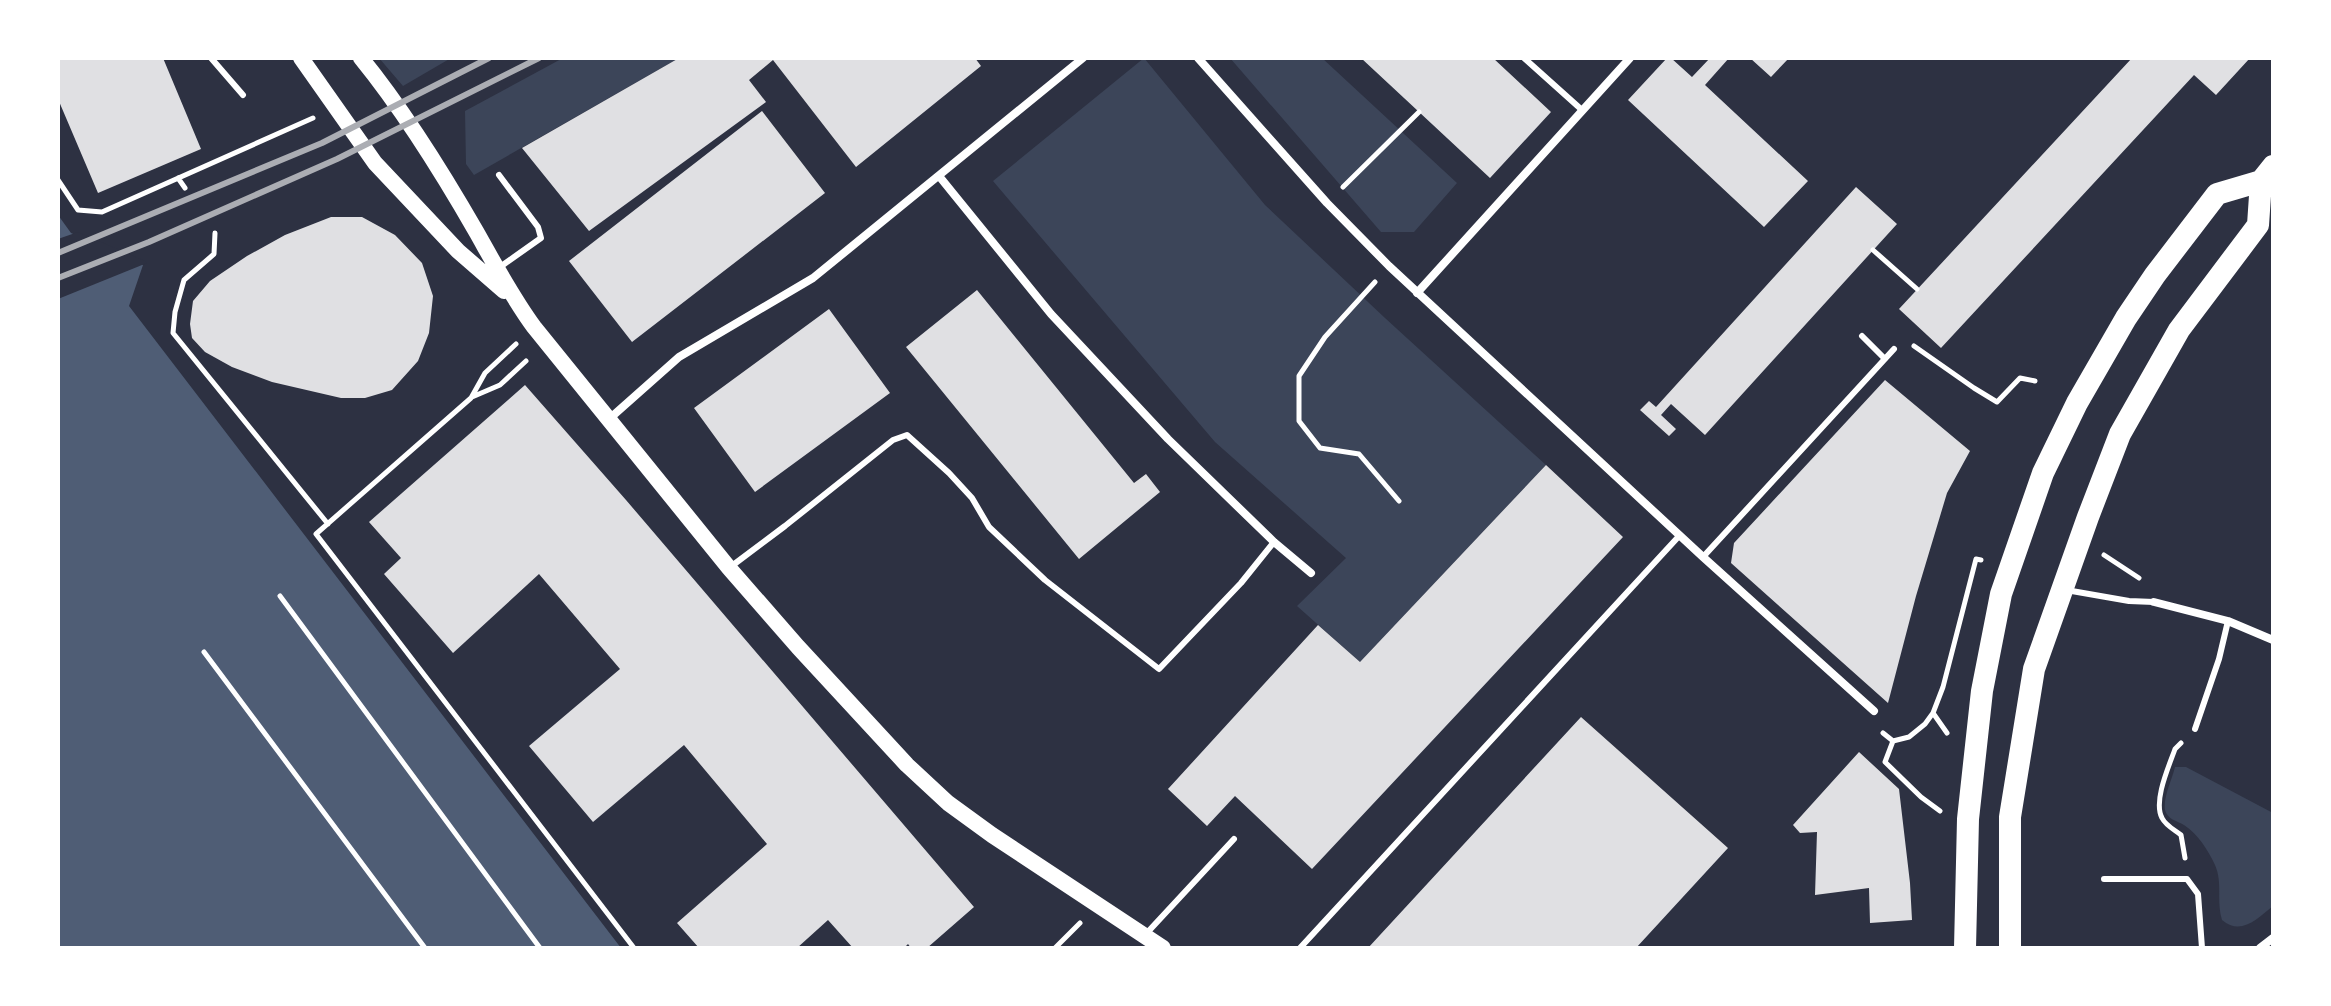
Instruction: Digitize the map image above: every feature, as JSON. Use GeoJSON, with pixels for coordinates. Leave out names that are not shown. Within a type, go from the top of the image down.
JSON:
{"type":"FeatureCollection","features":[{"type":"Feature","properties":{"kind":"highway"},"geometry":{"type":"LineString","coordinates":[[2010,948],[2010,817],[2034,669],[2120,434],[2179,330],[2258,225],[2267,174]]}},
{"type":"Feature","properties":{"kind":"highway"},"geometry":{"type":"LineString","coordinates":[[1965,948],[1968,819],[1982,691],[2001,594],[2043,473],[2077,403],[2155,275],[2217,194],[2267,174]]}},
{"type":"Feature","properties":{"kind":"main road"},"geometry":{"type":"LineString","coordinates":[[301,58],[375,163],[458,251],[513,298]]}},
{"type":"Feature","properties":{"kind":"main road"},"geometry":{"type":"LineString","coordinates":[[361,58],[420,139],[513,298],[534,327],[729,568],[808,658],[907,765],[948,803],[1163,948]]}},
{"type":"Feature","properties":{"kind":"street"},"geometry":{"type":"LineString","coordinates":[[608,420],[679,357],[813,278],[1083,58]]}},
{"type":"Feature","properties":{"kind":"street"},"geometry":{"type":"LineString","coordinates":[[1198,58],[1327,203],[1389,266],[1874,711]]}},
{"type":"Feature","properties":{"kind":"street"},"geometry":{"type":"LineString","coordinates":[[1417,293],[1630,58]]}},
{"type":"Feature","properties":{"kind":"street"},"geometry":{"type":"LineString","coordinates":[[939,176],[1051,314],[1168,439],[1274,542],[1311,573]]}},
{"type":"Feature","properties":{"kind":"street"},"geometry":{"type":"LineString","coordinates":[[2154,602],[2228,621],[2273,640]]}},
{"type":"Feature","properties":{"kind":"street"},"geometry":{"type":"LineString","coordinates":[[2260,948],[2273,938]]}},
{"type":"Feature","properties":{"kind":"lane"},"geometry":{"type":"LineString","coordinates":[[211,58],[243,95]]}},
{"type":"Feature","properties":{"kind":"lane"},"geometry":{"type":"LineString","coordinates":[[1524,58],[1582,110]]}},
{"type":"Feature","properties":{"kind":"lane"},"geometry":{"type":"LineString","coordinates":[[497,269],[541,238],[538,227],[499,175]]}},
{"type":"Feature","properties":{"kind":"lane"},"geometry":{"type":"LineString","coordinates":[[1862,336],[1885,359]]}},
{"type":"Feature","properties":{"kind":"lane"},"geometry":{"type":"LineString","coordinates":[[1703,557],[1894,349]]}},
{"type":"Feature","properties":{"kind":"lane"},"geometry":{"type":"LineString","coordinates":[[729,568],[893,440],[907,435],[949,473],[972,498],[989,527],[1045,580],[1159,669],[1241,583],[1274,542]]}},
{"type":"Feature","properties":{"kind":"lane"},"geometry":{"type":"LineString","coordinates":[[1300,948],[1680,535]]}},
{"type":"Feature","properties":{"kind":"lane"},"geometry":{"type":"LineString","coordinates":[[2061,589],[2129,601],[2154,602]]}},
{"type":"Feature","properties":{"kind":"lane"},"geometry":{"type":"LineString","coordinates":[[2195,729],[2219,659],[2228,621]]}},
{"type":"Feature","properties":{"kind":"lane"},"geometry":{"type":"LineString","coordinates":[[1145,935],[1234,839]]}},
{"type":"Feature","properties":{"kind":"lane"},"geometry":{"type":"LineString","coordinates":[[2104,879],[2187,879],[2198,894],[2202,948]]}},
{"type":"Feature","properties":{"kind":"path"},"geometry":{"type":"LineString","coordinates":[[58,180],[78,210],[102,212],[337,108]]}},
{"type":"Feature","properties":{"kind":"path"},"geometry":{"type":"LineString","coordinates":[[1327,203],[1419,112]]}},
{"type":"Feature","properties":{"kind":"path"},"geometry":{"type":"LineString","coordinates":[[178,178],[185,188]]}},
{"type":"Feature","properties":{"kind":"path"},"geometry":{"type":"LineString","coordinates":[[215,233],[214,254],[184,280],[173,333],[328,524]]}},
{"type":"Feature","properties":{"kind":"path"},"geometry":{"type":"LineString","coordinates":[[1873,250],[1917,289]]}},
{"type":"Feature","properties":{"kind":"path"},"geometry":{"type":"LineString","coordinates":[[1389,266],[1325,337],[1299,376],[1299,421],[1320,448],[1359,454],[1399,501]]}},
{"type":"Feature","properties":{"kind":"path"},"geometry":{"type":"LineString","coordinates":[[471,398],[485,373],[534,327]]}},
{"type":"Feature","properties":{"kind":"path"},"geometry":{"type":"LineString","coordinates":[[1894,349],[1903,337],[1997,402],[2020,378],[2035,381]]}},
{"type":"Feature","properties":{"kind":"path"},"geometry":{"type":"LineString","coordinates":[[530,358],[500,385],[471,398],[316,534],[634,948]]}},
{"type":"Feature","properties":{"kind":"path"},"geometry":{"type":"LineString","coordinates":[[2099,552],[2148,584],[2154,602]]}},
{"type":"Feature","properties":{"kind":"path"},"geometry":{"type":"LineString","coordinates":[[1893,741],[1909,737],[1933,713],[1943,687],[1970,580]]}},
{"type":"Feature","properties":{"kind":"path"},"geometry":{"type":"LineString","coordinates":[[280,596],[540,948]]}},
{"type":"Feature","properties":{"kind":"path"},"geometry":{"type":"LineString","coordinates":[[204,652],[425,948]]}},
{"type":"Feature","properties":{"kind":"path"},"geometry":{"type":"LineString","coordinates":[[1874,711],[1875,726],[1893,741]]}},
{"type":"Feature","properties":{"kind":"path"},"geometry":{"type":"LineString","coordinates":[[2160,878],[2185,860],[2181,835],[2168,826],[2159,808],[2175,749],[2195,729]]}},
{"type":"Feature","properties":{"kind":"path"},"geometry":{"type":"LineString","coordinates":[[1893,741],[1885,762],[1937,810],[1968,819]]}},
{"type":"Feature","properties":{"kind":"shaded area"},"geometry":{"type":"Polygon","coordinates":[[[379,58],[451,58],[403,86],[379,58]]]}},
{"type":"Feature","properties":{"kind":"shaded area"},"geometry":{"type":"Polygon","coordinates":[[[563,58],[679,58],[474,175],[466,164],[465,111],[563,58]]]}},
{"type":"Feature","properties":{"kind":"shaded area"},"geometry":{"type":"Polygon","coordinates":[[[1144,58],[1265,205],[1546,465],[1360,662],[1297,606],[1346,558],[1215,442],[993,181],[1144,58]]]}},
{"type":"Feature","properties":{"kind":"shaded area"},"geometry":{"type":"Polygon","coordinates":[[[1230,58],[1322,58],[1457,183],[1414,232],[1381,232],[1230,58]]]}},
{"type":"Feature","properties":{"kind":"shaded area"},"geometry":{"type":"Polygon","coordinates":[[[58,215],[71,233],[143,265],[129,306],[621,948],[58,948],[58,215]]]}},
{"type":"Feature","properties":{"kind":"shaded area"},"geometry":{"type":"Polygon","coordinates":[[[2175,767],[2186,767],[2273,813],[2273,906],[2249,924],[2229,925],[2222,920],[2219,879],[2212,859],[2194,833],[2166,813],[2165,800],[2175,767]]]}},
{"type":"Feature","properties":{"kind":"pier"},"geometry":{"type":"Polygon","coordinates":[[[78,232],[147,263],[58,299],[58,239],[78,232]]]}},
{"type":"Feature","properties":{"kind":"building"},"geometry":{"type":"Polygon","coordinates":[[[58,58],[163,58],[201,149],[98,193],[58,99],[58,58]]]}},
{"type":"Feature","properties":{"kind":"building"},"geometry":{"type":"Polygon","coordinates":[[[679,58],[975,58],[981,66],[856,167],[773,60],[749,80],[766,102],[589,231],[522,148],[679,58]]]}},
{"type":"Feature","properties":{"kind":"building"},"geometry":{"type":"Polygon","coordinates":[[[1361,58],[1493,58],[1551,112],[1490,178],[1361,58]]]}},
{"type":"Feature","properties":{"kind":"building"},"geometry":{"type":"Polygon","coordinates":[[[1667,58],[1671,58],[1692,77],[1710,58],[1729,58],[1705,85],[1808,181],[1764,227],[1628,100],[1667,58]]]}},
{"type":"Feature","properties":{"kind":"building"},"geometry":{"type":"Polygon","coordinates":[[[1750,58],[1789,58],[1771,77],[1750,58]]]}},
{"type":"Feature","properties":{"kind":"building"},"geometry":{"type":"Polygon","coordinates":[[[2132,58],[2250,58],[2216,95],[2194,75],[1941,348],[1899,309],[2132,58]]]}},
{"type":"Feature","properties":{"kind":"building"},"geometry":{"type":"Polygon","coordinates":[[[762,111],[825,193],[632,342],[569,261],[762,111]]]}},
{"type":"Feature","properties":{"kind":"building"},"geometry":{"type":"Polygon","coordinates":[[[1856,187],[1897,224],[1705,435],[1671,404],[1661,415],[1676,429],[1669,436],[1640,410],[1649,401],[1656,407],[1856,187]]]}},
{"type":"Feature","properties":{"kind":"building"},"geometry":{"type":"Polygon","coordinates":[[[331,217],[362,217],[395,235],[422,263],[433,296],[429,333],[418,361],[392,390],[365,398],[341,398],[272,382],[232,367],[205,352],[192,338],[190,324],[193,301],[210,281],[285,235],[331,217]]]}},
{"type":"Feature","properties":{"kind":"building"},"geometry":{"type":"Polygon","coordinates":[[[977,290],[1134,483],[1146,474],[1160,492],[1079,559],[906,347],[977,290]]]}},
{"type":"Feature","properties":{"kind":"building"},"geometry":{"type":"Polygon","coordinates":[[[829,309],[890,393],[755,492],[694,408],[829,309]]]}},
{"type":"Feature","properties":{"kind":"building"},"geometry":{"type":"Polygon","coordinates":[[[1885,380],[1970,451],[1947,493],[1888,703],[1731,563],[1734,543],[1885,380]]]}},
{"type":"Feature","properties":{"kind":"building"},"geometry":{"type":"Polygon","coordinates":[[[525,385],[974,907],[927,948],[911,948],[908,944],[904,948],[853,948],[828,920],[797,948],[699,948],[677,923],[767,844],[684,745],[593,822],[529,746],[620,669],[539,574],[453,653],[384,574],[401,558],[369,522],[525,385]]]}},
{"type":"Feature","properties":{"kind":"building"},"geometry":{"type":"Polygon","coordinates":[[[1546,465],[1623,537],[1312,869],[1235,796],[1207,826],[1168,789],[1318,625],[1360,662],[1546,465]]]}},
{"type":"Feature","properties":{"kind":"building"},"geometry":{"type":"Polygon","coordinates":[[[1581,717],[1728,848],[1636,948],[1368,948],[1581,717]]]}},
{"type":"Feature","properties":{"kind":"building"},"geometry":{"type":"Polygon","coordinates":[[[1859,752],[1899,789],[1912,920],[1870,923],[1869,888],[1815,895],[1817,832],[1800,833],[1793,825],[1859,752]]]}},
{"type":"Feature","properties":{"kind":"railway"},"geometry":{"type":"LineString","coordinates":[[58,253],[322,143],[489,58]]}},
{"type":"Feature","properties":{"kind":"railway"},"geometry":{"type":"LineString","coordinates":[[58,278],[149,242],[337,159],[539,58]]}}]}
